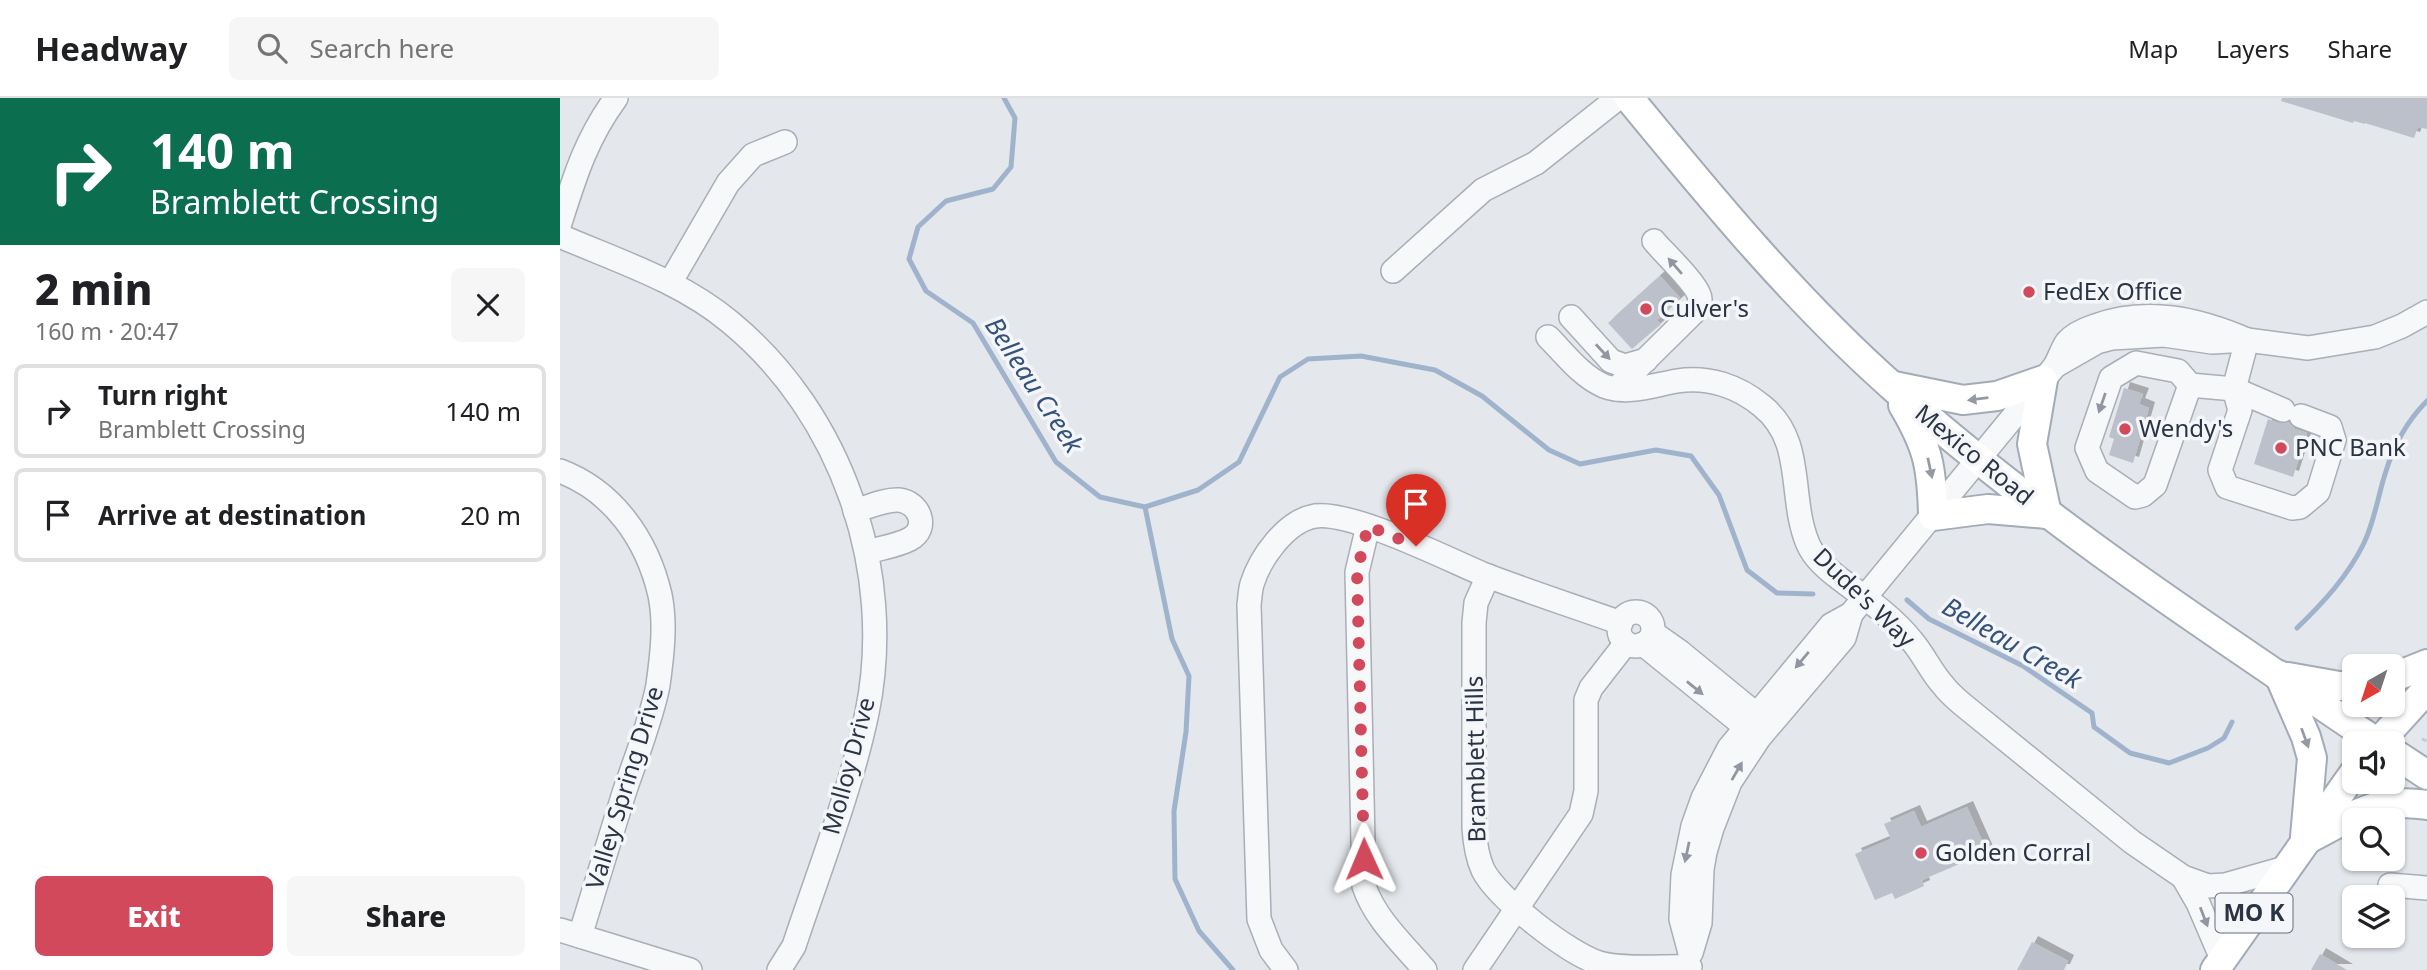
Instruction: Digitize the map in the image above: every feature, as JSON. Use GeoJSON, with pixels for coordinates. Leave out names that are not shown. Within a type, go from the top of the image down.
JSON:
{"type":"FeatureCollection","features":[{"type":"Feature","properties":{"kind":"main road","name":"Mexico Road"},"geometry":{"type":"LineString","coordinates":[[1629,98],[1747,240],[1891,385],[1978,460],[2047,514],[2361,731]]}},
{"type":"Feature","properties":{"kind":"main road"},"geometry":{"type":"LineString","coordinates":[[1891,385],[1963,400],[1997,396],[2049,373]]}},
{"type":"Feature","properties":{"kind":"main road"},"geometry":{"type":"LineString","coordinates":[[1891,385],[1921,435],[1931,470],[1933,516],[1988,509],[2047,514],[2032,444],[2049,373]]}},
{"type":"Feature","properties":{"kind":"main road"},"geometry":{"type":"LineString","coordinates":[[2405,673],[2427,664]]}},
{"type":"Feature","properties":{"kind":"main road"},"geometry":{"type":"LineString","coordinates":[[2279,675],[2342,686]]}},
{"type":"Feature","properties":{"kind":"main road"},"geometry":{"type":"LineString","coordinates":[[2279,675],[2306,737],[2312,758],[2305,841]]}},
{"type":"Feature","properties":{"kind":"main road"},"geometry":{"type":"LineString","coordinates":[[2389,731],[2427,689]]}},
{"type":"Feature","properties":{"kind":"main road"},"geometry":{"type":"LineString","coordinates":[[2405,761],[2427,775]]}},
{"type":"Feature","properties":{"kind":"main road","name":"MO K"},"geometry":{"type":"LineString","coordinates":[[2218,964],[2342,790]]}},
{"type":"Feature","properties":{"kind":"main road"},"geometry":{"type":"LineString","coordinates":[[2305,841],[2366,809],[2384,803],[2427,805]]}},
{"type":"Feature","properties":{"kind":"street"},"geometry":{"type":"LineString","coordinates":[[560,223],[582,155],[595,129],[616,98]]}},
{"type":"Feature","properties":{"kind":"street"},"geometry":{"type":"LineString","coordinates":[[1393,271],[1483,190],[1536,163],[1618,98]]}},
{"type":"Feature","properties":{"kind":"street"},"geometry":{"type":"LineString","coordinates":[[670,283],[728,183],[753,155],[785,142]]}},
{"type":"Feature","properties":{"kind":"street","name":"Molloy Drive"},"geometry":{"type":"LineString","coordinates":[[560,236],[670,283],[730,322],[775,367],[810,411],[837,460],[855,510],[872,579],[875,656],[867,713],[853,769],[794,946],[779,970]]}},
{"type":"Feature","properties":{"kind":"street"},"geometry":{"type":"LineString","coordinates":[[1548,337],[1585,374],[1604,386],[1616,389],[1700,303],[1700,296],[1654,241]]}},
{"type":"Feature","properties":{"kind":"street"},"geometry":{"type":"LineString","coordinates":[[1690,963],[1700,923],[1702,869],[1712,828],[1730,782],[1758,726],[1844,638],[1858,606],[2049,373],[2068,341],[2087,329],[2124,317],[2169,316],[2217,327],[2248,340],[2308,348],[2375,337],[2427,312]]}},
{"type":"Feature","properties":{"kind":"street"},"geometry":{"type":"LineString","coordinates":[[1570,317],[1611,361],[1625,366],[1646,360]]}},
{"type":"Feature","properties":{"kind":"street"},"geometry":{"type":"LineString","coordinates":[[2190,385],[2155,485],[2143,495],[2135,497],[2097,471],[2087,448],[2111,378],[2136,363],[2178,371],[2190,385],[2234,389],[2330,427],[2334,440],[2318,492],[2300,507],[2292,508],[2227,487],[2220,470],[2240,410],[2234,389],[2248,340]]}},
{"type":"Feature","properties":{"kind":"street","name":"Dude's Way"},"geometry":{"type":"LineString","coordinates":[[1616,389],[1637,389],[1700,380],[1724,384],[1746,394],[1764,408],[1787,438],[1792,452],[1796,493],[1807,542],[1813,554],[1836,576],[1858,606],[1895,622],[1913,642],[1942,684],[1962,704],[2132,842],[2183,877],[2208,886],[2225,885],[2286,868]]}},
{"type":"Feature","properties":{"kind":"street","name":"Valley Spring Drive"},"geometry":{"type":"LineString","coordinates":[[560,471],[591,486],[611,502],[638,538],[660,594],[663,635],[657,689],[570,933]]}},
{"type":"Feature","properties":{"kind":"street"},"geometry":{"type":"LineString","coordinates":[[855,510],[894,499],[915,506],[920,516],[921,526],[909,539],[867,552]]}},
{"type":"Feature","properties":{"kind":"street"},"geometry":{"type":"LineString","coordinates":[[1286,970],[1271,950],[1259,919],[1250,605],[1252,584],[1262,563],[1279,539],[1298,521],[1324,516],[1368,526],[1680,652],[1758,726]]}},
{"type":"Feature","properties":{"kind":"street"},"geometry":{"type":"LineString","coordinates":[[1368,526],[1357,572],[1364,886],[1369,902],[1378,915],[1425,970]]}},
{"type":"Feature","properties":{"kind":"street","name":"Bramblett Hills"},"geometry":{"type":"LineString","coordinates":[[1488,576],[1476,603],[1474,623],[1475,840],[1483,871],[1497,891],[1516,909],[1585,957],[1598,963],[1611,966],[1690,963]]}},
{"type":"Feature","properties":{"kind":"street"},"geometry":{"type":"LineString","coordinates":[[1475,970],[1581,814],[1586,791],[1586,700],[1591,688],[1636,636]]}},
{"type":"Feature","properties":{"kind":"street","name":"Dude's Way"},"geometry":{"type":"LineString","coordinates":[[2183,877],[2198,903],[2218,964]]}},
{"type":"Feature","properties":{"kind":"street"},"geometry":{"type":"LineString","coordinates":[[2405,886],[2427,888]]}},
{"type":"Feature","properties":{"kind":"street"},"geometry":{"type":"LineString","coordinates":[[570,933],[690,970]]}},
{"type":"Feature","properties":{"kind":"path"},"geometry":{"type":"LineString","coordinates":[[2423,739],[2427,741]]}},
{"type":"Feature","properties":{"kind":"building"},"geometry":{"type":"Polygon","coordinates":[[[2282,98],[2427,98],[2427,129],[2418,127],[2414,138],[2365,123],[2353,123],[2281,101],[2282,98]]]}},
{"type":"Feature","properties":{"kind":"building","name":"Culver's"},"geometry":{"type":"Polygon","coordinates":[[[1660,276],[1681,299],[1657,320],[1661,324],[1632,349],[1608,323],[1660,276]]]}},
{"type":"Feature","properties":{"kind":"building","name":"Wendy's"},"geometry":{"type":"Polygon","coordinates":[[[2124,388],[2143,394],[2139,404],[2149,408],[2133,463],[2109,455],[2114,439],[2109,437],[2124,388]]]}},
{"type":"Feature","properties":{"kind":"building","name":"PNC Bank"},"geometry":{"type":"Polygon","coordinates":[[[2268,419],[2278,423],[2289,422],[2295,429],[2307,433],[2293,477],[2254,464],[2268,419]]]}},
{"type":"Feature","properties":{"kind":"building","name":"Golden Corral"},"geometry":{"type":"Polygon","coordinates":[[[1967,807],[1987,852],[1922,880],[1924,886],[1895,899],[1892,893],[1875,900],[1855,854],[1891,839],[1884,824],[1914,811],[1921,827],[1967,807]]]}},
{"type":"Feature","properties":{"kind":"building"},"geometry":{"type":"Polygon","coordinates":[[[2032,942],[2068,961],[2064,970],[2017,970],[2032,942]]]}},
{"type":"Feature","properties":{"kind":"building"},"geometry":{"type":"Polygon","coordinates":[[[2320,954],[2347,970],[2311,970],[2320,954]]]}},
{"type":"Feature","properties":{"kind":"waterway","name":"Belleau Creek"},"geometry":{"type":"LineString","coordinates":[[1004,98],[1015,118],[1011,167],[993,189],[946,201],[918,227],[909,259],[926,291],[973,323],[1056,462],[1100,497],[1145,507],[1198,490],[1239,462],[1280,377],[1308,359],[1361,356],[1435,370],[1482,396],[1549,450],[1580,464],[1656,450],[1691,456],[1719,495],[1747,570],[1777,593],[1813,594]]}},
{"type":"Feature","properties":{"kind":"waterway","name":"Belleau Creek"},"geometry":{"type":"LineString","coordinates":[[2297,628],[2334,588],[2358,555],[2371,525],[2393,452],[2402,433],[2427,401]]}},
{"type":"Feature","properties":{"kind":"waterway"},"geometry":{"type":"LineString","coordinates":[[1145,507],[1172,639],[1189,676],[1186,732],[1174,811],[1175,879],[1199,931],[1233,970]]}},
{"type":"Feature","properties":{"kind":"waterway","name":"Belleau Creek"},"geometry":{"type":"LineString","coordinates":[[1907,600],[1929,619],[2023,666],[2092,713],[2094,727],[2130,753],[2169,763],[2208,748],[2224,738],[2232,722]]}},
{"type":"Feature","properties":{"kind":"place","name":"FedEx Office"},"geometry":{"type":"Point","coordinates":[2029,292]}},
{"type":"Feature","properties":{"kind":"place","name":"Culver's"},"geometry":{"type":"Point","coordinates":[1646,309]}},
{"type":"Feature","properties":{"kind":"place","name":"Wendy's"},"geometry":{"type":"Point","coordinates":[2125,429]}},
{"type":"Feature","properties":{"kind":"place","name":"PNC Bank"},"geometry":{"type":"Point","coordinates":[2281,448]}},
{"type":"Feature","properties":{"kind":"place","name":"Golden Corral"},"geometry":{"type":"Point","coordinates":[1921,853]}},
{"type":"Feature","properties":{"kind":"route"},"geometry":{"type":"LineString","coordinates":[[1364,859],[1357,572],[1368,526],[1416,546]]}}]}
